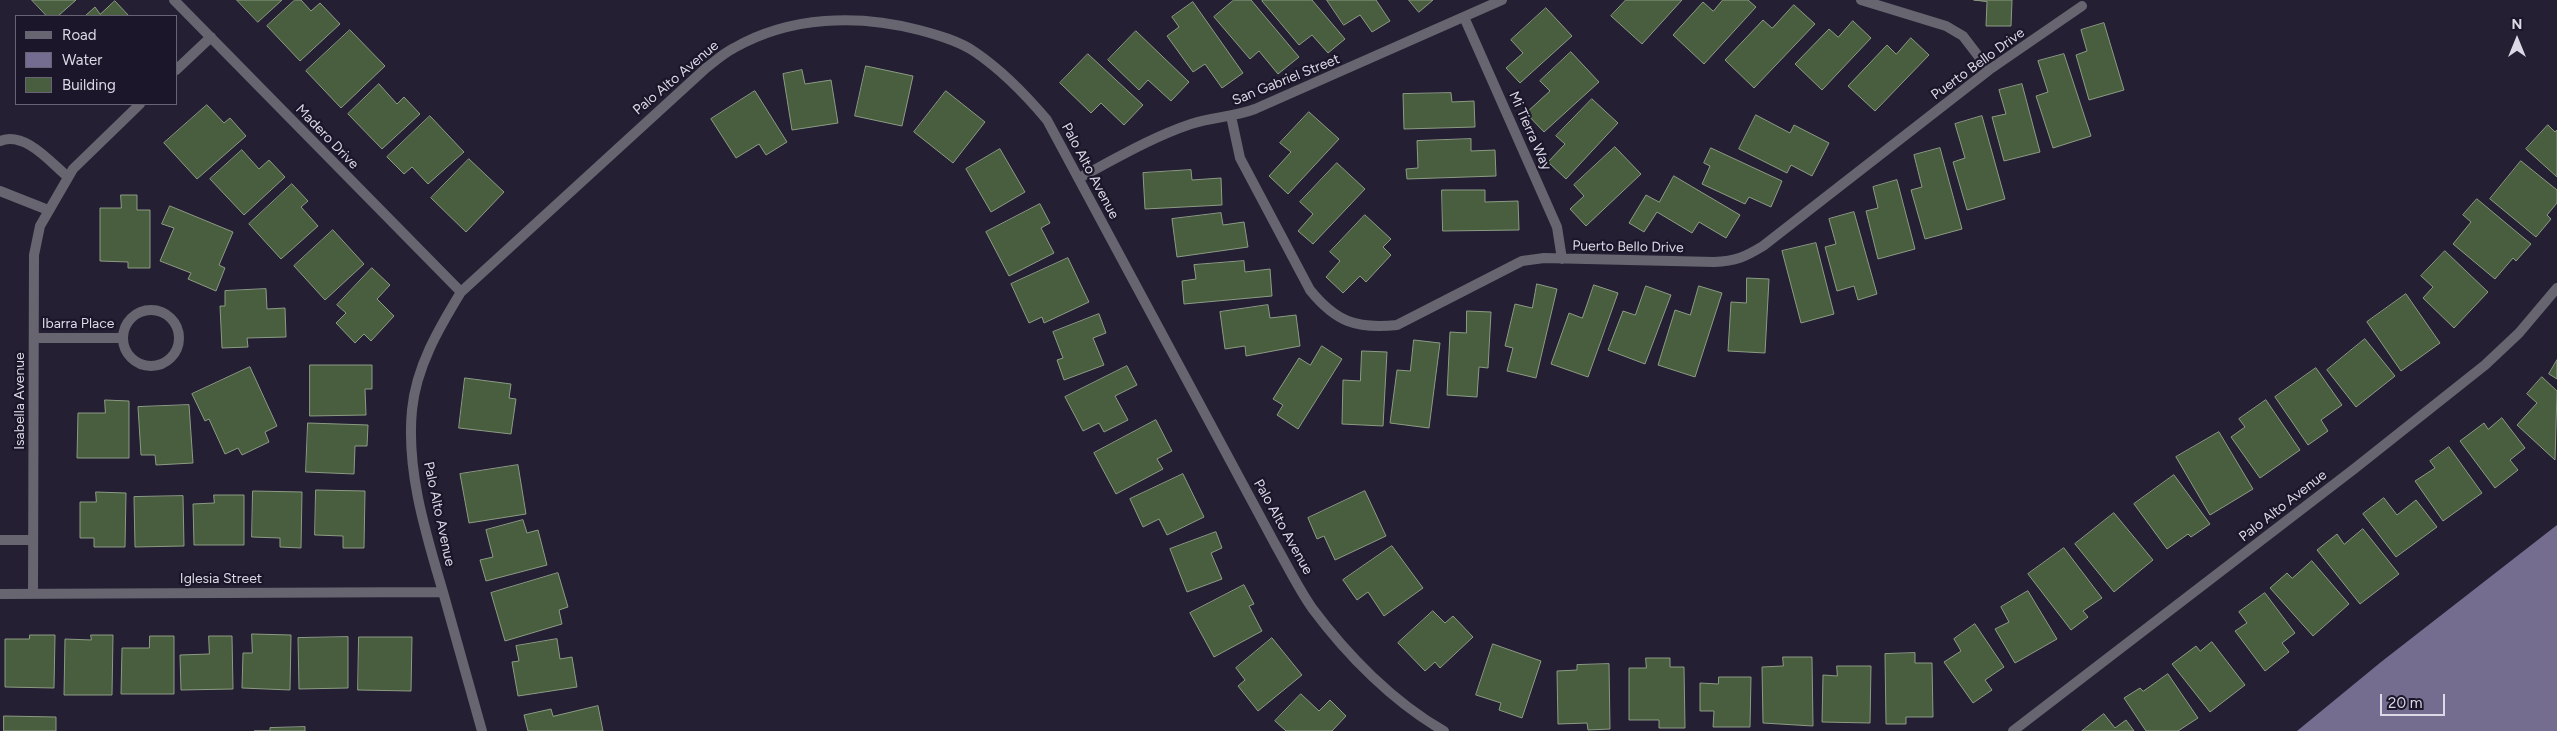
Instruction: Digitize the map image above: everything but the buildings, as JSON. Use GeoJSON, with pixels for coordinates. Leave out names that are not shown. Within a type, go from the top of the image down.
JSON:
{"type":"FeatureCollection","features":[{"type":"Feature","properties":{"kind":"street","name":"Madero Drive"},"geometry":{"type":"LineString","coordinates":[[174,0],[461,292]]}},
{"type":"Feature","properties":{"kind":"street","name":"San Gabriel Street"},"geometry":{"type":"LineString","coordinates":[[1079,178],[1167,133],[1193,124],[1231,116],[1306,88],[1502,0]]}},
{"type":"Feature","properties":{"kind":"street"},"geometry":{"type":"LineString","coordinates":[[1861,0],[1946,26],[1963,36],[1989,70]]}},
{"type":"Feature","properties":{"kind":"street","name":"Puerto Bello Drive"},"geometry":{"type":"LineString","coordinates":[[1231,116],[1240,158],[1256,192],[1310,290],[1323,306],[1338,317],[1358,325],[1397,324],[1522,261],[1544,258],[1714,262],[1734,261],[1747,256],[1763,246],[1989,70],[2082,6]]}},
{"type":"Feature","properties":{"kind":"street","name":"Mi Tierra Way"},"geometry":{"type":"LineString","coordinates":[[1464,17],[1557,227],[1562,259]]}},
{"type":"Feature","properties":{"kind":"street","name":"Palo Alto Avenue"},"geometry":{"type":"LineString","coordinates":[[482,731],[418,495],[412,451],[412,410],[422,366],[439,328],[461,292],[706,68],[741,45],[771,32],[816,21],[860,20],[898,24],[939,35],[974,51],[1025,94],[1047,120],[1275,544],[1311,607],[1340,641],[1416,714],[1444,731]]}},
{"type":"Feature","properties":{"kind":"street"},"geometry":{"type":"LineString","coordinates":[[178,68],[211,38]]}},
{"type":"Feature","properties":{"kind":"street","name":"Isabella Avenue"},"geometry":{"type":"LineString","coordinates":[[33,593],[34,255],[40,226],[68,177],[94,147],[139,105]]}},
{"type":"Feature","properties":{"kind":"street"},"geometry":{"type":"LineString","coordinates":[[0,141],[6,138],[18,139],[29,145],[68,177]]}},
{"type":"Feature","properties":{"kind":"street"},"geometry":{"type":"LineString","coordinates":[[0,191],[48,210]]}},
{"type":"Feature","properties":{"kind":"street","name":"Palo Alto Avenue"},"geometry":{"type":"LineString","coordinates":[[2013,731],[2354,469],[2485,365],[2519,333],[2557,288]]}},
{"type":"Feature","properties":{"kind":"street","name":"Ibarra Place"},"geometry":{"type":"LineString","coordinates":[[145,311],[158,311],[169,316],[173,321],[179,338],[176,350],[169,360],[157,366],[145,365],[134,360],[126,350],[123,338],[126,326],[134,316],[145,311]]}},
{"type":"Feature","properties":{"kind":"street","name":"Ibarra Place"},"geometry":{"type":"LineString","coordinates":[[34,338],[123,338]]}},
{"type":"Feature","properties":{"kind":"street"},"geometry":{"type":"LineString","coordinates":[[0,540],[34,540]]}},
{"type":"Feature","properties":{"kind":"street","name":"Iglesia Street"},"geometry":{"type":"LineString","coordinates":[[0,594],[443,592]]}},
{"type":"Feature","properties":{"kind":"water"},"geometry":{"type":"Polygon","coordinates":[[[2557,525],[2557,731],[2297,731],[2381,662],[2557,525]]]}}]}
